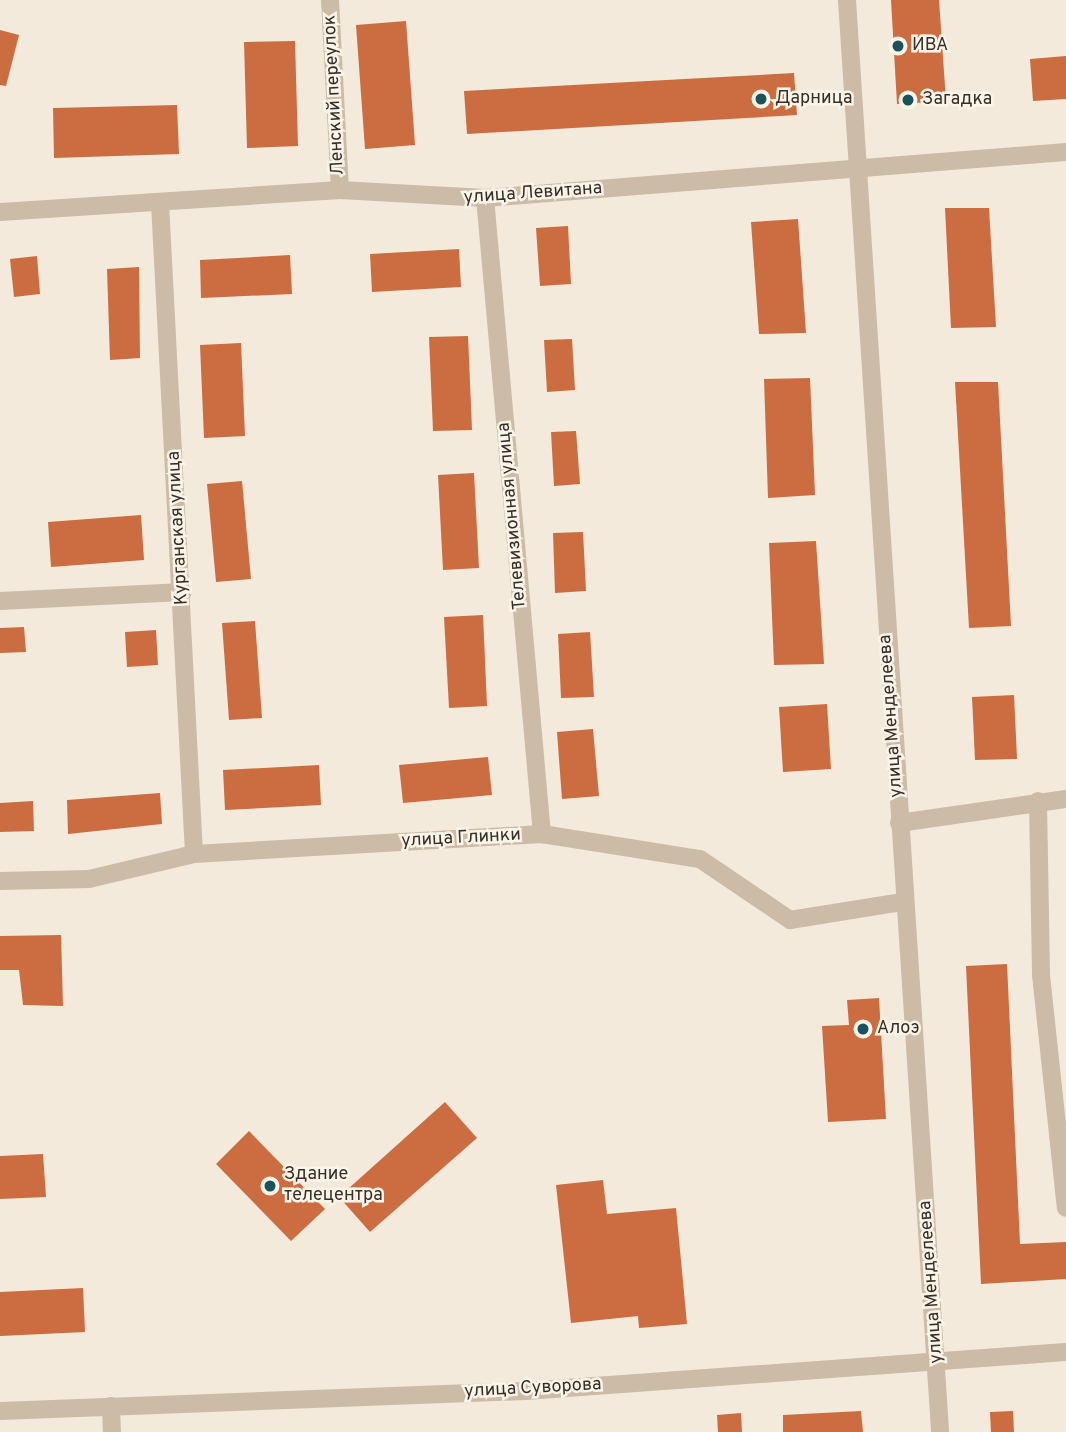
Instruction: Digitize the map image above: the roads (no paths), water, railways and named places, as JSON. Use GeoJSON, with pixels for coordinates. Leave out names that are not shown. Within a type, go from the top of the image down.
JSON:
{"type":"FeatureCollection","features":[{"type":"Feature","properties":{"kind":"street","name":"Ленский переулок"},"geometry":{"type":"LineString","coordinates":[[330,0],[340,190]]}},
{"type":"Feature","properties":{"kind":"street","name":"улица Менделеева"},"geometry":{"type":"LineString","coordinates":[[847,0],[903,902],[938,1358],[940,1432]]}},
{"type":"Feature","properties":{"kind":"street","name":"улица Левитана"},"geometry":{"type":"LineString","coordinates":[[0,212],[340,190],[485,198],[1066,152]]}},
{"type":"Feature","properties":{"kind":"street","name":"Телевизионная улица"},"geometry":{"type":"LineString","coordinates":[[485,198],[542,834]]}},
{"type":"Feature","properties":{"kind":"street","name":"Курганская улица"},"geometry":{"type":"LineString","coordinates":[[160,203],[183,592],[194,853]]}},
{"type":"Feature","properties":{"kind":"street"},"geometry":{"type":"LineString","coordinates":[[0,601],[183,592]]}},
{"type":"Feature","properties":{"kind":"street"},"geometry":{"type":"LineString","coordinates":[[899,823],[1066,799]]}},
{"type":"Feature","properties":{"kind":"street"},"geometry":{"type":"LineString","coordinates":[[1038,801],[1041,975],[1066,1208]]}},
{"type":"Feature","properties":{"kind":"street","name":"улица Глинки"},"geometry":{"type":"LineString","coordinates":[[0,881],[89,879],[194,853],[542,834],[700,859],[790,920],[903,902]]}},
{"type":"Feature","properties":{"kind":"street","name":"улица Суворова"},"geometry":{"type":"LineString","coordinates":[[0,1411],[526,1391],[938,1358],[1066,1352]]}},
{"type":"Feature","properties":{"kind":"street"},"geometry":{"type":"LineString","coordinates":[[111,1406],[112,1432]]}},
{"type":"Feature","properties":{"kind":"place","name":"ИВА"},"geometry":{"type":"Point","coordinates":[898,46]}},
{"type":"Feature","properties":{"kind":"place","name":"Дарница"},"geometry":{"type":"Point","coordinates":[761,99]}},
{"type":"Feature","properties":{"kind":"place","name":"Загадка"},"geometry":{"type":"Point","coordinates":[908,100]}},
{"type":"Feature","properties":{"kind":"place","name":"Алоэ"},"geometry":{"type":"Point","coordinates":[863,1029]}},
{"type":"Feature","properties":{"kind":"place","name":"Здание телецентра"},"geometry":{"type":"Point","coordinates":[270,1186]}}]}
